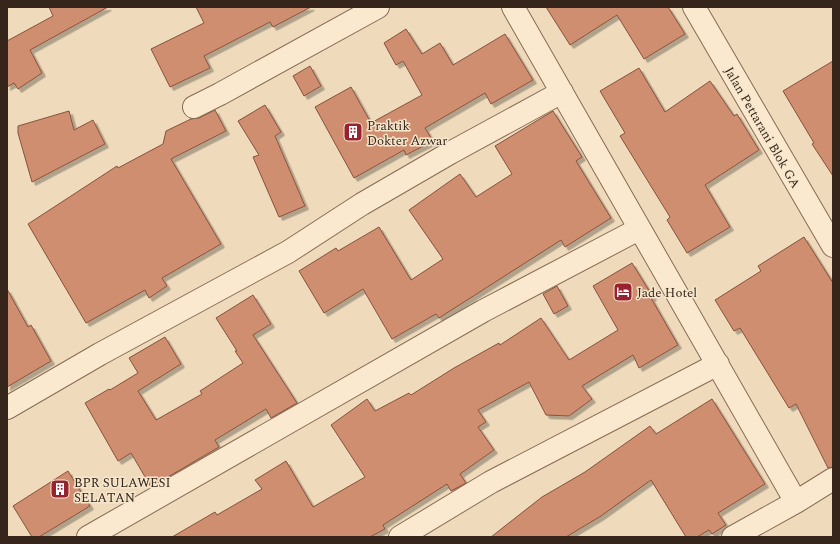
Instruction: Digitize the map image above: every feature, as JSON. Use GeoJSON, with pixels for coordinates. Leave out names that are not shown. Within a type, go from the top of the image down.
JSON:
{"type":"FeatureCollection","features":[{"type":"Feature","properties":{"kind":"street"},"geometry":{"type":"LineString","coordinates":[[194,107],[378,7]]}},
{"type":"Feature","properties":{"kind":"street"},"geometry":{"type":"LineString","coordinates":[[513,7],[796,502]]}},
{"type":"Feature","properties":{"kind":"street","name":"Jalan Pettarani Blok GA"},"geometry":{"type":"LineString","coordinates":[[694,7],[833,246]]}},
{"type":"Feature","properties":{"kind":"street"},"geometry":{"type":"LineString","coordinates":[[7,408],[100,354],[288,252],[362,204],[450,153],[562,92]]}},
{"type":"Feature","properties":{"kind":"street"},"geometry":{"type":"LineString","coordinates":[[88,537],[476,315],[639,229]]}},
{"type":"Feature","properties":{"kind":"street"},"geometry":{"type":"LineString","coordinates":[[400,537],[491,482],[718,364]]}},
{"type":"Feature","properties":{"kind":"street"},"geometry":{"type":"LineString","coordinates":[[733,537],[796,502],[833,479]]}},
{"type":"Feature","properties":{"kind":"building"},"geometry":{"type":"Polygon","coordinates":[[[49,7],[108,7],[30,50],[42,73],[18,89],[14,83],[7,87],[7,41],[53,16],[49,7]]]}},
{"type":"Feature","properties":{"kind":"building"},"geometry":{"type":"Polygon","coordinates":[[[196,7],[311,7],[273,27],[270,22],[204,56],[210,68],[170,87],[151,49],[204,23],[196,7]]]}},
{"type":"Feature","properties":{"kind":"building"},"geometry":{"type":"Polygon","coordinates":[[[546,7],[668,7],[685,34],[644,59],[617,15],[570,45],[546,7]]]}},
{"type":"Feature","properties":{"kind":"building"},"geometry":{"type":"Polygon","coordinates":[[[406,29],[422,54],[440,43],[453,65],[505,34],[533,80],[491,104],[485,93],[425,128],[433,141],[406,155],[404,150],[354,178],[315,107],[351,87],[371,123],[422,95],[403,61],[396,65],[384,43],[406,29]]]}},
{"type":"Feature","properties":{"kind":"building"},"geometry":{"type":"Polygon","coordinates":[[[833,61],[833,176],[812,144],[814,143],[783,91],[833,61]]]}},
{"type":"Feature","properties":{"kind":"building"},"geometry":{"type":"Polygon","coordinates":[[[310,66],[321,86],[304,96],[293,76],[310,66]]]}},
{"type":"Feature","properties":{"kind":"building"},"geometry":{"type":"Polygon","coordinates":[[[639,68],[665,112],[710,81],[734,116],[737,114],[759,150],[705,185],[730,227],[687,253],[667,220],[670,217],[620,136],[625,133],[600,91],[639,68]]]}},
{"type":"Feature","properties":{"kind":"building"},"geometry":{"type":"Polygon","coordinates":[[[265,105],[281,132],[275,136],[305,206],[279,217],[253,157],[259,155],[238,121],[265,105]]]}},
{"type":"Feature","properties":{"kind":"building"},"geometry":{"type":"Polygon","coordinates":[[[215,110],[226,131],[171,159],[221,244],[162,278],[167,286],[149,298],[145,290],[86,323],[28,224],[117,166],[118,168],[163,144],[166,131],[215,110]]]}},
{"type":"Feature","properties":{"kind":"building"},"geometry":{"type":"Polygon","coordinates":[[[69,111],[74,130],[93,120],[105,144],[32,182],[18,133],[18,126],[69,111]]]}},
{"type":"Feature","properties":{"kind":"building"},"geometry":{"type":"Polygon","coordinates":[[[553,111],[582,157],[576,161],[611,218],[565,247],[561,240],[439,318],[436,314],[392,339],[363,289],[324,313],[299,271],[336,248],[338,251],[379,227],[411,280],[443,259],[409,210],[460,174],[476,197],[512,174],[495,146],[553,111]]]}},
{"type":"Feature","properties":{"kind":"building"},"geometry":{"type":"Polygon","coordinates":[[[804,237],[833,283],[833,467],[828,468],[796,404],[789,408],[740,328],[734,331],[715,300],[761,271],[758,266],[804,237]]]}},
{"type":"Feature","properties":{"kind":"building"},"geometry":{"type":"Polygon","coordinates":[[[632,263],[653,297],[651,298],[678,345],[639,368],[633,355],[582,386],[592,399],[569,416],[546,415],[529,382],[478,410],[486,422],[478,427],[494,450],[460,474],[466,483],[451,491],[447,484],[383,525],[385,529],[370,537],[172,537],[215,512],[217,515],[262,489],[255,480],[286,461],[313,507],[365,477],[331,425],[367,399],[375,411],[409,393],[411,395],[454,368],[499,343],[500,345],[541,318],[569,360],[618,330],[593,286],[632,263]]]}},
{"type":"Feature","properties":{"kind":"building"},"geometry":{"type":"Polygon","coordinates":[[[557,286],[568,306],[554,314],[543,294],[557,286]]]}},
{"type":"Feature","properties":{"kind":"building"},"geometry":{"type":"Polygon","coordinates":[[[7,289],[28,327],[31,325],[51,361],[7,387],[7,289]]]}},
{"type":"Feature","properties":{"kind":"building"},"geometry":{"type":"Polygon","coordinates":[[[253,295],[271,324],[253,335],[297,403],[271,418],[266,409],[215,440],[219,447],[151,487],[131,453],[118,461],[85,403],[138,373],[129,358],[165,337],[181,364],[138,391],[156,420],[202,394],[200,391],[243,363],[216,318],[253,295]]]}},
{"type":"Feature","properties":{"kind":"building"},"geometry":{"type":"Polygon","coordinates":[[[712,399],[765,484],[718,513],[726,525],[712,534],[709,530],[697,537],[686,537],[651,480],[601,516],[566,537],[491,537],[542,497],[585,472],[650,426],[656,434],[712,399]]]}},
{"type":"Feature","properties":{"kind":"building","name":"BPR SULAWESI SELATAN"},"geometry":{"type":"Polygon","coordinates":[[[68,471],[90,506],[39,537],[32,537],[13,506],[68,471]]]}},
{"type":"Feature","properties":{"kind":"place","name":"Praktik Dokter Azwar"},"geometry":{"type":"Point","coordinates":[353,132]}},
{"type":"Feature","properties":{"kind":"place","name":"Jade Hotel"},"geometry":{"type":"Point","coordinates":[623,292]}},
{"type":"Feature","properties":{"kind":"place","name":"BPR SULAWESI SELATAN"},"geometry":{"type":"Point","coordinates":[60,489]}}]}
